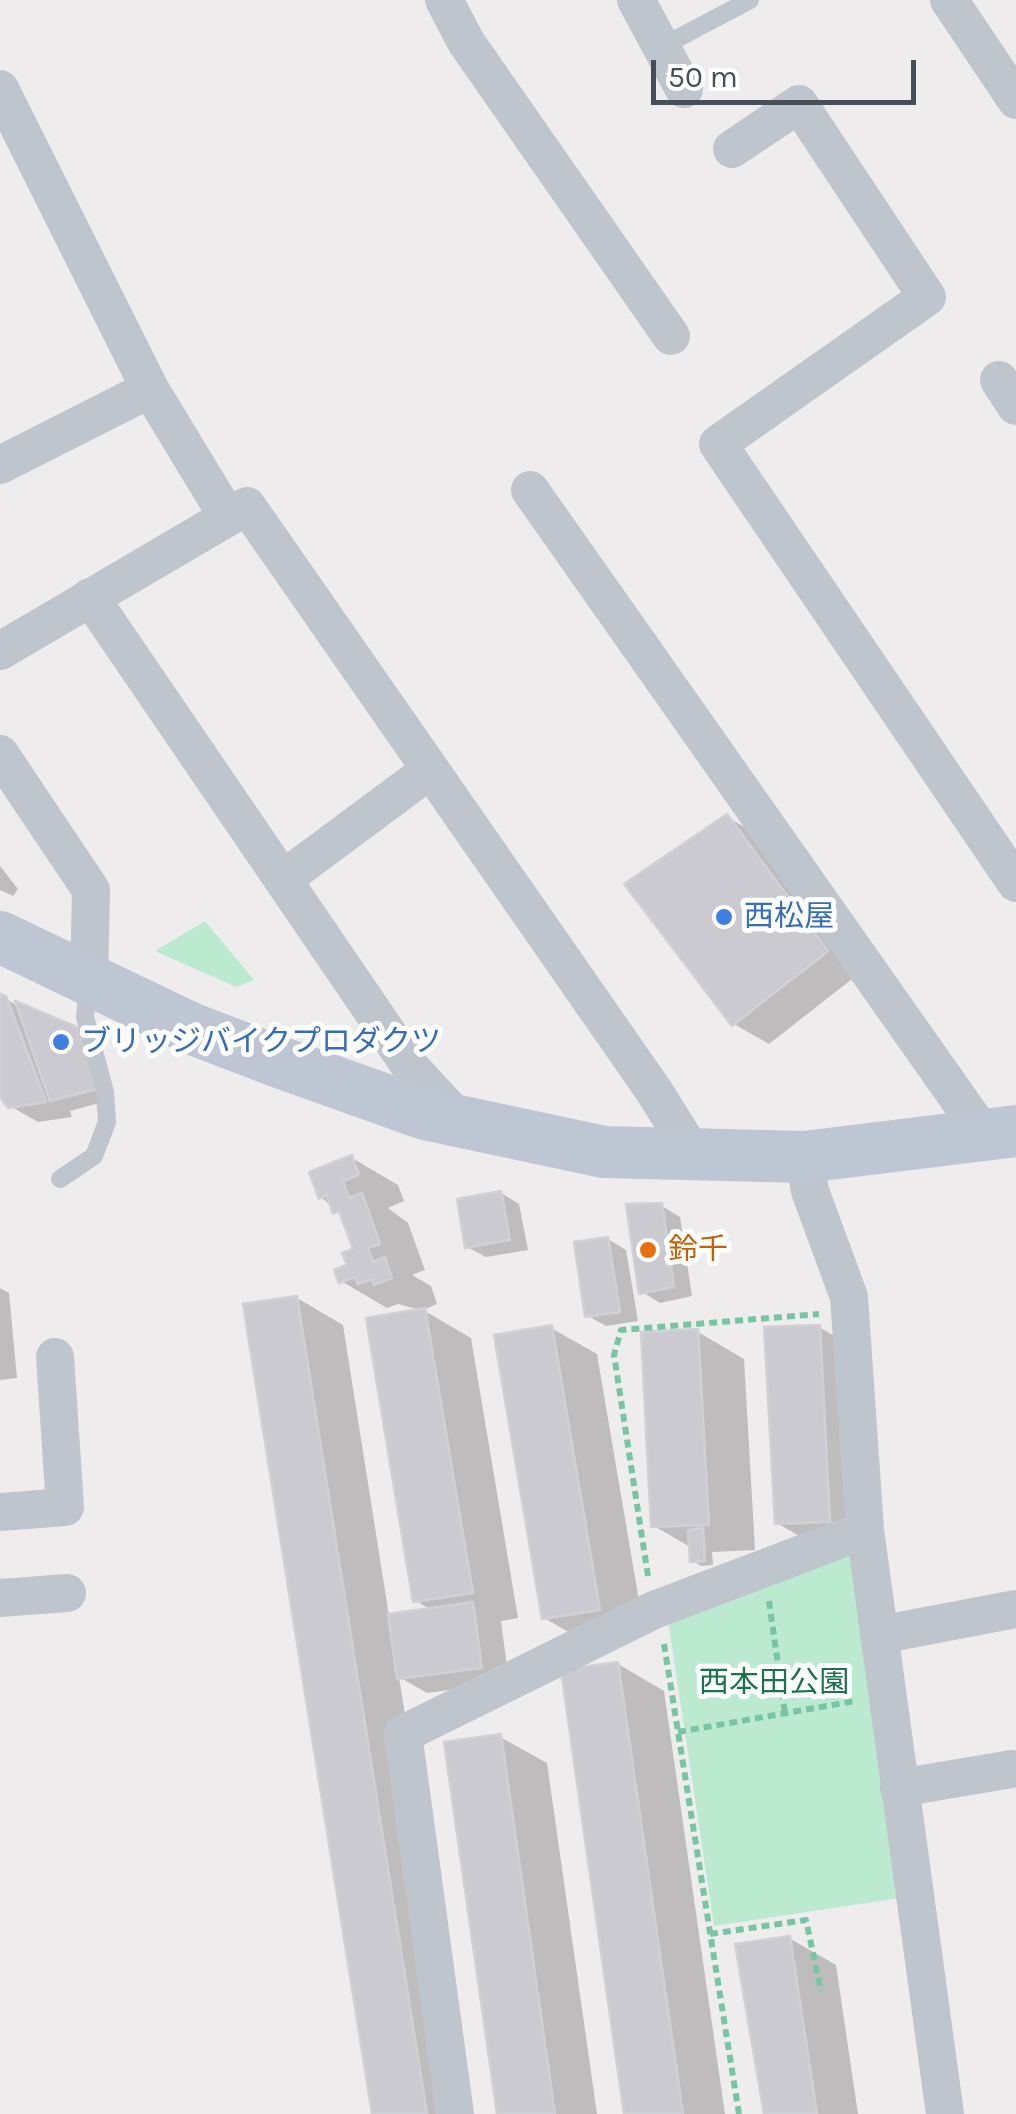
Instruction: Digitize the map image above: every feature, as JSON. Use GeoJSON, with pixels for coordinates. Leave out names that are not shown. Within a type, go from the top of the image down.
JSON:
{"type":"FeatureCollection","features":[{"type":"Feature","properties":{"kind":"street"},"geometry":{"type":"LineString","coordinates":[[444,0],[466,42],[671,336]]}},
{"type":"Feature","properties":{"kind":"street"},"geometry":{"type":"LineString","coordinates":[[636,0],[684,89]]}},
{"type":"Feature","properties":{"kind":"street"},"geometry":{"type":"LineString","coordinates":[[950,0],[1016,100]]}},
{"type":"Feature","properties":{"kind":"street"},"geometry":{"type":"LineString","coordinates":[[0,88],[150,389],[227,516]]}},
{"type":"Feature","properties":{"kind":"street"},"geometry":{"type":"LineString","coordinates":[[732,149],[799,104],[927,296],[718,444],[1016,883]]}},
{"type":"Feature","properties":{"kind":"street"},"geometry":{"type":"LineString","coordinates":[[0,465],[150,389]]}},
{"type":"Feature","properties":{"kind":"street"},"geometry":{"type":"LineString","coordinates":[[0,937],[190,1028],[262,1056],[425,1114],[604,1152],[804,1157],[1000,1133],[530,490]]}},
{"type":"Feature","properties":{"kind":"street"},"geometry":{"type":"LineString","coordinates":[[0,652],[248,506],[654,1091],[694,1155]]}},
{"type":"Feature","properties":{"kind":"street"},"geometry":{"type":"LineString","coordinates":[[90,597],[286,877],[412,1069],[460,1122]]}},
{"type":"Feature","properties":{"kind":"street"},"geometry":{"type":"LineString","coordinates":[[0,754],[91,890],[89,978]]}},
{"type":"Feature","properties":{"kind":"street"},"geometry":{"type":"LineString","coordinates":[[286,877],[430,770]]}},
{"type":"Feature","properties":{"kind":"street"},"geometry":{"type":"LineString","coordinates":[[804,1157],[810,1191],[848,1298],[865,1530],[944,2114]]}},
{"type":"Feature","properties":{"kind":"street"},"geometry":{"type":"LineString","coordinates":[[0,1512],[65,1507],[55,1357]]}},
{"type":"Feature","properties":{"kind":"street"},"geometry":{"type":"LineString","coordinates":[[456,2114],[403,1734],[654,1610],[865,1530]]}},
{"type":"Feature","properties":{"kind":"street"},"geometry":{"type":"LineString","coordinates":[[0,1598],[66,1593]]}},
{"type":"Feature","properties":{"kind":"street"},"geometry":{"type":"LineString","coordinates":[[879,1635],[1016,1609]]}},
{"type":"Feature","properties":{"kind":"street"},"geometry":{"type":"LineString","coordinates":[[899,1788],[1012,1769]]}},
{"type":"Feature","properties":{"kind":"lane"},"geometry":{"type":"LineString","coordinates":[[661,47],[750,0]]}},
{"type":"Feature","properties":{"kind":"lane"},"geometry":{"type":"LineString","coordinates":[[60,1179],[94,1156],[107,1122],[105,1092],[84,1016],[89,978]]}},
{"type":"Feature","properties":{"kind":"path"},"geometry":{"type":"LineString","coordinates":[[650,1588],[614,1356],[621,1330],[835,1313]]}},
{"type":"Feature","properties":{"kind":"path"},"geometry":{"type":"LineString","coordinates":[[764,1569],[786,1713]]}},
{"type":"Feature","properties":{"kind":"path"},"geometry":{"type":"LineString","coordinates":[[662,1628],[739,2114]]}},
{"type":"Feature","properties":{"kind":"path"},"geometry":{"type":"LineString","coordinates":[[678,1732],[858,1700]]}},
{"type":"Feature","properties":{"kind":"path"},"geometry":{"type":"LineString","coordinates":[[710,1934],[806,1920],[821,1990]]}},
{"type":"Feature","properties":{"kind":"green space"},"geometry":{"type":"Polygon","coordinates":[[[205,921],[254,980],[236,987],[155,951],[205,921]]]}},
{"type":"Feature","properties":{"kind":"green space","name":"西本田公園"},"geometry":{"type":"Polygon","coordinates":[[[851,1549],[900,1898],[714,1926],[668,1620],[851,1549]]]}},
{"type":"Feature","properties":{"kind":"building"},"geometry":{"type":"Polygon","coordinates":[[[727,814],[828,951],[732,1026],[624,884],[727,814]]]}},
{"type":"Feature","properties":{"kind":"building"},"geometry":{"type":"Polygon","coordinates":[[[0,994],[6,996],[46,1102],[8,1108],[0,1097],[0,994]]]}},
{"type":"Feature","properties":{"kind":"building"},"geometry":{"type":"Polygon","coordinates":[[[15,1001],[79,1028],[97,1089],[50,1101],[15,1001]]]}},
{"type":"Feature","properties":{"kind":"building"},"geometry":{"type":"Polygon","coordinates":[[[352,1155],[359,1175],[343,1181],[349,1198],[362,1193],[380,1244],[368,1248],[373,1262],[385,1257],[392,1278],[374,1285],[372,1279],[358,1284],[355,1277],[339,1283],[334,1270],[347,1265],[342,1253],[353,1249],[339,1211],[333,1214],[327,1195],[319,1199],[309,1172],[352,1155]]]}},
{"type":"Feature","properties":{"kind":"building"},"geometry":{"type":"Polygon","coordinates":[[[501,1191],[510,1240],[465,1248],[457,1199],[501,1191]]]}},
{"type":"Feature","properties":{"kind":"building"},"geometry":{"type":"Polygon","coordinates":[[[662,1203],[674,1287],[639,1294],[626,1204],[662,1203]]]}},
{"type":"Feature","properties":{"kind":"building"},"geometry":{"type":"Polygon","coordinates":[[[608,1237],[620,1312],[585,1317],[574,1242],[608,1237]]]}},
{"type":"Feature","properties":{"kind":"building"},"geometry":{"type":"Polygon","coordinates":[[[297,1296],[427,2114],[372,2114],[243,1304],[297,1296]]]}},
{"type":"Feature","properties":{"kind":"building"},"geometry":{"type":"Polygon","coordinates":[[[425,1308],[473,1593],[413,1602],[366,1318],[425,1308]]]}},
{"type":"Feature","properties":{"kind":"building"},"geometry":{"type":"Polygon","coordinates":[[[552,1325],[600,1610],[542,1619],[494,1335],[552,1325]]]}},
{"type":"Feature","properties":{"kind":"building"},"geometry":{"type":"Polygon","coordinates":[[[820,1325],[830,1522],[775,1524],[764,1327],[820,1325]]]}},
{"type":"Feature","properties":{"kind":"building"},"geometry":{"type":"Polygon","coordinates":[[[698,1329],[709,1525],[651,1527],[641,1332],[698,1329]]]}},
{"type":"Feature","properties":{"kind":"building"},"geometry":{"type":"Polygon","coordinates":[[[703,1528],[705,1561],[690,1562],[688,1530],[703,1528]]]}},
{"type":"Feature","properties":{"kind":"building"},"geometry":{"type":"Polygon","coordinates":[[[473,1602],[482,1668],[397,1679],[388,1614],[473,1602]]]}},
{"type":"Feature","properties":{"kind":"building"},"geometry":{"type":"Polygon","coordinates":[[[618,1662],[683,2114],[624,2114],[561,1670],[618,1662]]]}},
{"type":"Feature","properties":{"kind":"building"},"geometry":{"type":"Polygon","coordinates":[[[501,1734],[555,2114],[497,2114],[444,1742],[501,1734]]]}},
{"type":"Feature","properties":{"kind":"building"},"geometry":{"type":"Polygon","coordinates":[[[790,1936],[817,2114],[764,2114],[735,1944],[790,1936]]]}},
{"type":"Feature","properties":{"kind":"place","name":"西松屋"},"geometry":{"type":"Point","coordinates":[724,917]}},
{"type":"Feature","properties":{"kind":"place","name":"ブリッジバイクプロダクツ"},"geometry":{"type":"Point","coordinates":[61,1042]}},
{"type":"Feature","properties":{"kind":"place","name":"鈴千"},"geometry":{"type":"Point","coordinates":[648,1250]}}]}
